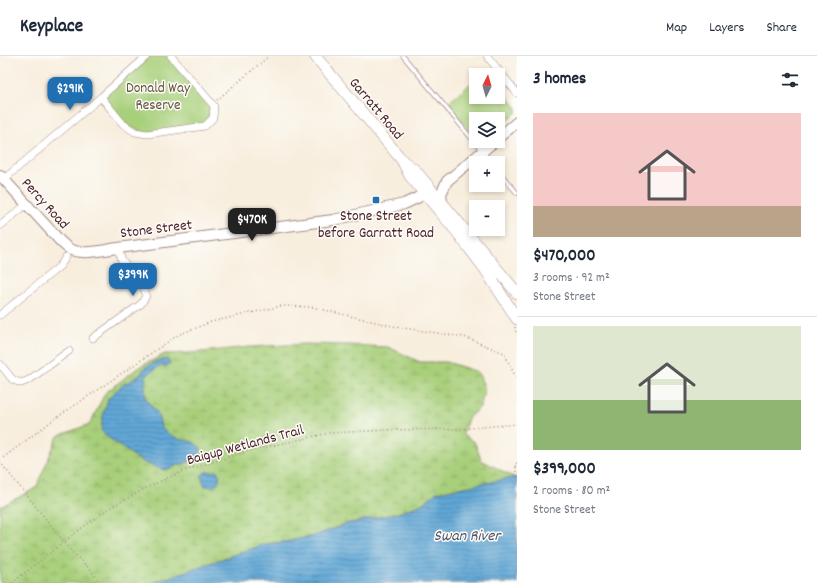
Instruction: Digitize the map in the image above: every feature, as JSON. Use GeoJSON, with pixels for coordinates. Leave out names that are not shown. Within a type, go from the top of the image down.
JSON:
{"type":"FeatureCollection","features":[{"type":"Feature","properties":{"kind":"main road","name":"Garratt Road"},"geometry":{"type":"LineString","coordinates":[[315,56],[402,160],[410,176],[442,201],[517,293]]}},
{"type":"Feature","properties":{"kind":"main road","name":"Garratt Road"},"geometry":{"type":"LineString","coordinates":[[426,187],[457,232],[486,269],[517,319]]}},
{"type":"Feature","properties":{"kind":"street"},"geometry":{"type":"LineString","coordinates":[[2,177],[100,98],[147,56]]}},
{"type":"Feature","properties":{"kind":"street"},"geometry":{"type":"LineString","coordinates":[[100,98],[123,124],[135,132],[147,134],[205,126],[214,118],[214,106],[171,56]]}},
{"type":"Feature","properties":{"kind":"street"},"geometry":{"type":"LineString","coordinates":[[486,56],[517,93]]}},
{"type":"Feature","properties":{"kind":"street"},"geometry":{"type":"LineString","coordinates":[[505,132],[517,122]]}},
{"type":"Feature","properties":{"kind":"street"},"geometry":{"type":"LineString","coordinates":[[442,201],[441,194],[447,181],[487,148]]}},
{"type":"Feature","properties":{"kind":"street","name":"Percy Road"},"geometry":{"type":"LineString","coordinates":[[2,177],[61,242],[68,253]]}},
{"type":"Feature","properties":{"kind":"street"},"geometry":{"type":"LineString","coordinates":[[426,187],[431,183],[447,181]]}},
{"type":"Feature","properties":{"kind":"street","name":"Stone Street"},"geometry":{"type":"LineString","coordinates":[[68,253],[93,252],[333,220],[404,204],[412,201],[426,187]]}},
{"type":"Feature","properties":{"kind":"street"},"geometry":{"type":"LineString","coordinates":[[0,226],[27,204]]}},
{"type":"Feature","properties":{"kind":"street"},"geometry":{"type":"LineString","coordinates":[[92,338],[140,304],[146,296],[144,287],[122,261],[118,248]]}},
{"type":"Feature","properties":{"kind":"street"},"geometry":{"type":"LineString","coordinates":[[0,315],[60,266],[68,253]]}},
{"type":"Feature","properties":{"kind":"street"},"geometry":{"type":"LineString","coordinates":[[0,364],[13,380],[21,383],[29,380],[69,350]]}},
{"type":"Feature","properties":{"kind":"lane"},"geometry":{"type":"LineString","coordinates":[[403,56],[486,156]]}},
{"type":"Feature","properties":{"kind":"lane"},"geometry":{"type":"LineString","coordinates":[[505,179],[517,193]]}},
{"type":"Feature","properties":{"kind":"path"},"geometry":{"type":"LineString","coordinates":[[212,104],[269,56]]}},
{"type":"Feature","properties":{"kind":"path"},"geometry":{"type":"LineString","coordinates":[[100,583],[91,570],[73,553],[0,461],[56,418],[178,335],[211,322],[281,306],[312,308],[397,327],[464,337],[504,353],[517,380]]}},
{"type":"Feature","properties":{"kind":"path","name":"Baigup Wetlands Trail"},"geometry":{"type":"LineString","coordinates":[[12,583],[111,507],[152,485],[186,470],[248,451],[329,433],[387,430],[459,429],[517,424]]}},
{"type":"Feature","properties":{"kind":"path"},"geometry":{"type":"LineString","coordinates":[[517,460],[515,465],[517,467],[517,472]]}},
{"type":"Feature","properties":{"kind":"green space","name":"Donald Way Reserve"},"geometry":{"type":"Polygon","coordinates":[[[147,56],[171,56],[214,106],[205,126],[147,134],[123,124],[99,100],[147,56]]]}},
{"type":"Feature","properties":{"kind":"green space"},"geometry":{"type":"Polygon","coordinates":[[[469,85],[469,104],[505,104],[505,94],[517,108],[517,112],[505,122],[505,112],[469,112],[469,130],[447,104],[469,85]]]}},
{"type":"Feature","properties":{"kind":"green space"},"geometry":{"type":"Polygon","coordinates":[[[305,344],[388,347],[420,362],[447,362],[478,372],[485,389],[480,407],[469,417],[462,434],[475,443],[481,460],[516,478],[437,492],[422,504],[398,513],[346,524],[314,536],[265,544],[152,583],[0,583],[0,507],[36,488],[58,436],[90,424],[105,393],[139,367],[165,354],[305,344]]]}},
{"type":"Feature","properties":{"kind":"water"},"geometry":{"type":"Polygon","coordinates":[[[167,359],[170,363],[167,366],[158,367],[146,376],[146,399],[158,414],[161,427],[167,433],[179,439],[193,442],[201,448],[200,453],[194,460],[165,470],[141,461],[106,436],[101,430],[103,415],[108,399],[121,386],[139,376],[146,367],[157,361],[167,359]]]}},
{"type":"Feature","properties":{"kind":"water"},"geometry":{"type":"Polygon","coordinates":[[[217,471],[220,476],[218,483],[213,487],[205,486],[201,476],[205,472],[217,471]]]}},
{"type":"Feature","properties":{"kind":"water","name":"Swan River"},"geometry":{"type":"Polygon","coordinates":[[[517,477],[517,583],[152,583],[265,544],[314,536],[346,524],[398,513],[422,504],[437,492],[517,477]]]}},
{"type":"Feature","properties":{"kind":"place","name":"Stone Street before Garratt Road"},"geometry":{"type":"Point","coordinates":[376,200]}}]}
